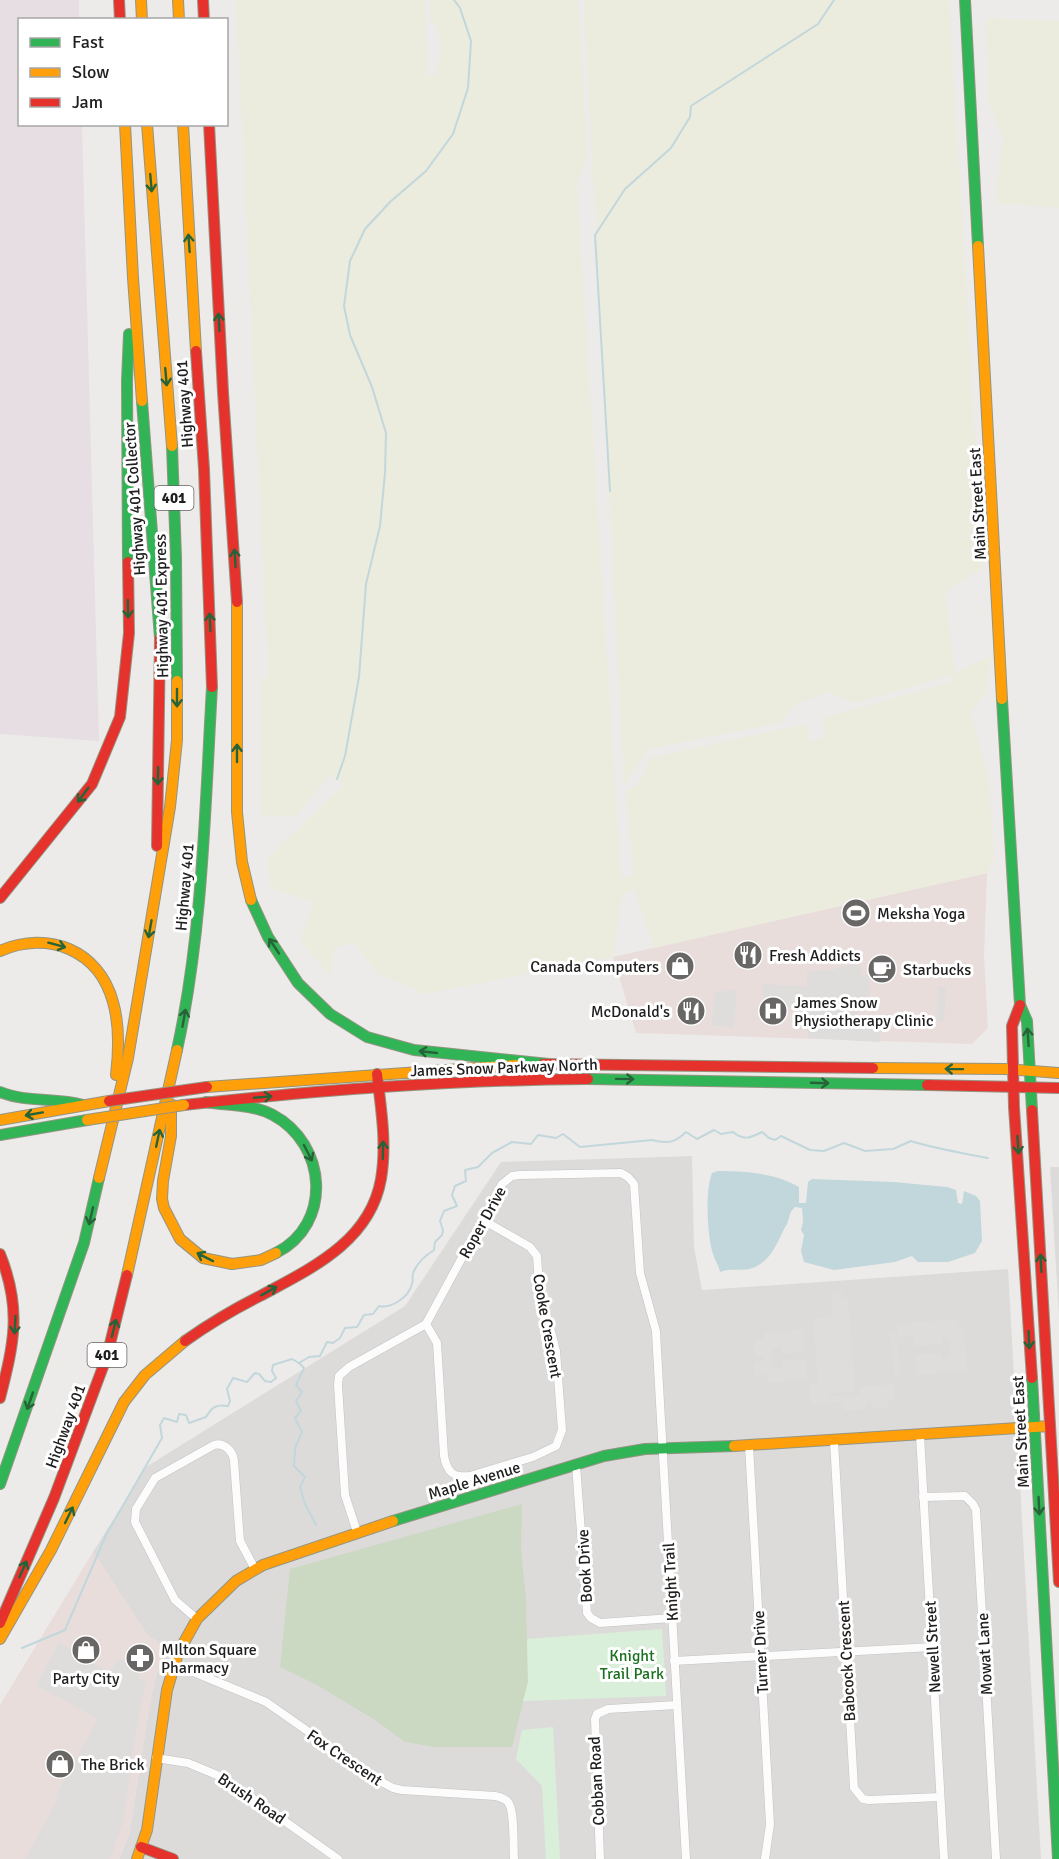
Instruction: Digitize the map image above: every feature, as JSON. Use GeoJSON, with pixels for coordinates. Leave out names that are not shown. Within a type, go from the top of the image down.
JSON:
{"type":"FeatureCollection","features":[{"type":"Feature","properties":{"kind":"main road"},"geometry":{"type":"LineString","coordinates":[[119,0],[120,18]]}},
{"type":"Feature","properties":{"kind":"main road"},"geometry":{"type":"LineString","coordinates":[[141,0],[142,18]]}},
{"type":"Feature","properties":{"kind":"main road"},"geometry":{"type":"LineString","coordinates":[[178,0],[179,18]]}},
{"type":"Feature","properties":{"kind":"main road"},"geometry":{"type":"LineString","coordinates":[[203,0],[204,18]]}},
{"type":"Feature","properties":{"kind":"main road","name":"Main Street East"},"geometry":{"type":"LineString","coordinates":[[965,0],[1020,1005],[1027,1021],[1055,1426],[1059,1582]]}},
{"type":"Feature","properties":{"kind":"main road","name":"Highway 401 Collector"},"geometry":{"type":"LineString","coordinates":[[125,126],[133,278],[160,655],[156,837],[160,872]]}},
{"type":"Feature","properties":{"kind":"main road","name":"Highway 401 Express"},"geometry":{"type":"LineString","coordinates":[[147,126],[172,452],[176,557],[177,740],[160,872]]}},
{"type":"Feature","properties":{"kind":"main road","name":"Highway 401"},"geometry":{"type":"LineString","coordinates":[[0,1623],[54,1498],[107,1356],[172,1075],[184,1015],[201,890],[212,681],[204,468],[183,126]]}},
{"type":"Feature","properties":{"kind":"main road"},"geometry":{"type":"LineString","coordinates":[[209,126],[237,588],[237,812],[242,862],[253,907],[268,937],[298,983],[330,1014],[367,1038],[414,1050],[549,1064]]}},
{"type":"Feature","properties":{"kind":"main road"},"geometry":{"type":"LineString","coordinates":[[0,898],[44,847],[92,784],[120,717],[129,633],[127,381],[133,278]]}},
{"type":"Feature","properties":{"kind":"main road","name":"Highway 401"},"geometry":{"type":"LineString","coordinates":[[0,1484],[84,1243],[128,1058],[160,872]]}},
{"type":"Feature","properties":{"kind":"main road"},"geometry":{"type":"LineString","coordinates":[[0,951],[14,945],[31,942],[65,947],[87,960],[108,987],[119,1030],[118,1062],[104,1159]]}},
{"type":"Feature","properties":{"kind":"main road","name":"Main Street East"},"geometry":{"type":"LineString","coordinates":[[1020,1005],[1012,1026],[1009,1069],[1013,1087],[1058,1859]]}},
{"type":"Feature","properties":{"kind":"main road","name":"James Snow Parkway North"},"geometry":{"type":"LineString","coordinates":[[0,1120],[207,1087],[549,1064],[1009,1069],[1059,1073]]}},
{"type":"Feature","properties":{"kind":"main road"},"geometry":{"type":"LineString","coordinates":[[0,1639],[64,1526],[110,1423],[133,1389],[159,1360],[200,1330],[266,1292],[325,1262],[346,1245],[362,1223],[377,1197],[383,1165],[384,1130],[377,1074]]}},
{"type":"Feature","properties":{"kind":"main road"},"geometry":{"type":"LineString","coordinates":[[172,1075],[171,1136],[162,1184],[164,1206],[172,1228],[187,1246],[215,1262],[247,1265],[267,1260],[294,1243],[312,1216],[316,1202],[317,1183],[310,1156],[296,1133],[273,1115],[258,1109],[206,1102]]}},
{"type":"Feature","properties":{"kind":"main road","name":"James Snow Parkway North"},"geometry":{"type":"LineString","coordinates":[[0,1135],[206,1102],[501,1080],[612,1079],[1059,1089]]}},
{"type":"Feature","properties":{"kind":"main road"},"geometry":{"type":"LineString","coordinates":[[0,1092],[20,1099],[63,1100],[83,1105]]}},
{"type":"Feature","properties":{"kind":"main road"},"geometry":{"type":"LineString","coordinates":[[0,1254],[14,1292],[16,1323],[0,1398]]}},
{"type":"Feature","properties":{"kind":"main road","name":"Maple Avenue"},"geometry":{"type":"LineString","coordinates":[[137,1859],[147,1830],[167,1690],[183,1641],[197,1619],[229,1586],[255,1569],[357,1532],[604,1456],[645,1449],[834,1441],[1055,1426]]}},
{"type":"Feature","properties":{"kind":"main road"},"geometry":{"type":"LineString","coordinates":[[141,1847],[173,1859]]}},
{"type":"Feature","properties":{"kind":"street","name":"Roper Drive"},"geometry":{"type":"LineString","coordinates":[[426,1324],[502,1184],[512,1176],[621,1173],[634,1184],[640,1273],[656,1331],[662,1448]]}},
{"type":"Feature","properties":{"kind":"street","name":"Cooke Crescent"},"geometry":{"type":"LineString","coordinates":[[426,1324],[437,1343],[444,1456],[448,1471],[456,1476],[470,1476],[533,1457],[556,1446],[562,1430],[556,1351],[539,1285],[537,1256],[530,1247],[483,1220]]}},
{"type":"Feature","properties":{"kind":"street"},"geometry":{"type":"LineString","coordinates":[[357,1532],[345,1495],[339,1376],[357,1362],[426,1324]]}},
{"type":"Feature","properties":{"kind":"street","name":"Newell Street"},"geometry":{"type":"LineString","coordinates":[[920,1435],[944,1859]]}},
{"type":"Feature","properties":{"kind":"street","name":"Babcock Crescent"},"geometry":{"type":"LineString","coordinates":[[834,1441],[854,1788],[863,1799],[940,1797]]}},
{"type":"Feature","properties":{"kind":"street"},"geometry":{"type":"LineString","coordinates":[[197,1619],[175,1600],[135,1522],[136,1509],[155,1478],[214,1445],[220,1444],[229,1450],[233,1454],[234,1461],[240,1541],[255,1569]]}},
{"type":"Feature","properties":{"kind":"street","name":"Turner Drive"},"geometry":{"type":"LineString","coordinates":[[749,1444],[770,1824],[765,1859]]}},
{"type":"Feature","properties":{"kind":"street","name":"Knight Trail"},"geometry":{"type":"LineString","coordinates":[[662,1448],[686,1859]]}},
{"type":"Feature","properties":{"kind":"street","name":"Book Drive"},"geometry":{"type":"LineString","coordinates":[[576,1465],[587,1613],[600,1623],[672,1618]]}},
{"type":"Feature","properties":{"kind":"street","name":"Mowat Lane"},"geometry":{"type":"LineString","coordinates":[[923,1497],[965,1496],[974,1504],[976,1510],[996,1859]]}},
{"type":"Feature","properties":{"kind":"street"},"geometry":{"type":"LineString","coordinates":[[674,1660],[932,1647]]}},
{"type":"Feature","properties":{"kind":"street","name":"Fox Crescent"},"geometry":{"type":"LineString","coordinates":[[174,1664],[266,1702],[376,1779],[393,1788],[503,1798],[511,1810],[514,1859]]}},
{"type":"Feature","properties":{"kind":"street","name":"Cobban Road"},"geometry":{"type":"LineString","coordinates":[[600,1859],[595,1719],[597,1714],[609,1709],[677,1705]]}},
{"type":"Feature","properties":{"kind":"street","name":"Brush Road"},"geometry":{"type":"LineString","coordinates":[[156,1758],[188,1763],[224,1778],[338,1859]]}},
{"type":"Feature","properties":{"kind":"shaded area"},"geometry":{"type":"Polygon","coordinates":[[[0,0],[79,0],[79,18],[18,18],[18,126],[82,126],[99,741],[0,734],[0,0]]]}},
{"type":"Feature","properties":{"kind":"shaded area"},"geometry":{"type":"Polygon","coordinates":[[[236,0],[425,0],[427,78],[437,74],[442,40],[430,17],[430,0],[578,0],[587,156],[577,186],[621,878],[634,876],[625,791],[638,785],[650,758],[807,724],[809,742],[825,737],[823,718],[952,682],[954,674],[855,703],[827,692],[793,706],[782,722],[648,749],[624,787],[584,0],[949,0],[983,568],[945,592],[955,673],[991,656],[987,691],[971,712],[989,782],[994,856],[987,873],[654,948],[634,889],[622,896],[613,957],[425,994],[379,974],[354,943],[334,948],[331,977],[300,940],[313,902],[271,888],[267,859],[344,784],[331,774],[296,816],[262,816],[261,682],[268,675],[236,0]]]}},
{"type":"Feature","properties":{"kind":"shaded area"},"geometry":{"type":"Polygon","coordinates":[[[986,18],[1059,21],[1059,208],[995,203],[1003,137],[987,98],[986,18]]]}},
{"type":"Feature","properties":{"kind":"shaded area"},"geometry":{"type":"Polygon","coordinates":[[[987,873],[984,955],[988,1028],[972,1044],[636,1033],[613,957],[987,873]]]}},
{"type":"Feature","properties":{"kind":"shaded area"},"geometry":{"type":"Polygon","coordinates":[[[853,964],[861,966],[861,975],[869,975],[870,1010],[858,1011],[857,1024],[860,1024],[860,1016],[875,1017],[876,1025],[881,1025],[880,1042],[808,1038],[807,1030],[798,1029],[800,1012],[805,1011],[804,1001],[800,1001],[799,1008],[764,1006],[762,984],[807,986],[807,972],[828,971],[853,964]]]}},
{"type":"Feature","properties":{"kind":"shaded area"},"geometry":{"type":"Polygon","coordinates":[[[938,987],[946,987],[944,1022],[937,1021],[938,987]]]}},
{"type":"Feature","properties":{"kind":"shaded area"},"geometry":{"type":"Polygon","coordinates":[[[737,989],[734,1028],[712,1025],[714,993],[737,989]]]}},
{"type":"Feature","properties":{"kind":"shaded area"},"geometry":{"type":"Polygon","coordinates":[[[692,1156],[694,1247],[702,1290],[1008,1269],[1041,1859],[119,1859],[129,1835],[149,1708],[155,1678],[166,1647],[148,1636],[93,1552],[146,1467],[405,1306],[501,1162],[692,1156]]]}},
{"type":"Feature","properties":{"kind":"shaded area"},"geometry":{"type":"Polygon","coordinates":[[[1050,1167],[1059,1167],[1059,1316],[1050,1167]]]}},
{"type":"Feature","properties":{"kind":"shaded area"},"geometry":{"type":"Polygon","coordinates":[[[842,1292],[842,1298],[848,1297],[855,1391],[828,1393],[828,1397],[860,1394],[860,1387],[894,1384],[895,1400],[888,1401],[889,1407],[873,1409],[872,1402],[866,1403],[867,1409],[844,1411],[843,1402],[811,1405],[809,1385],[818,1384],[813,1318],[833,1316],[831,1293],[842,1292]]]}},
{"type":"Feature","properties":{"kind":"shaded area"},"geometry":{"type":"Polygon","coordinates":[[[957,1319],[957,1326],[963,1326],[967,1370],[917,1375],[915,1355],[941,1353],[943,1360],[950,1356],[950,1340],[941,1334],[942,1344],[914,1346],[913,1336],[899,1338],[897,1324],[957,1319]]]}},
{"type":"Feature","properties":{"kind":"shaded area"},"geometry":{"type":"Polygon","coordinates":[[[803,1330],[804,1352],[782,1354],[781,1347],[771,1348],[772,1368],[782,1368],[782,1361],[805,1359],[807,1380],[769,1382],[768,1375],[755,1375],[754,1362],[763,1361],[763,1356],[755,1356],[754,1341],[765,1340],[765,1333],[803,1330]]]}},
{"type":"Feature","properties":{"kind":"shaded area"},"geometry":{"type":"Polygon","coordinates":[[[890,1333],[896,1333],[901,1377],[895,1377],[890,1333]]]}},
{"type":"Feature","properties":{"kind":"shaded area"},"geometry":{"type":"Polygon","coordinates":[[[93,1552],[148,1636],[166,1647],[155,1678],[149,1708],[129,1835],[119,1859],[0,1859],[0,1705],[93,1552]]]}},
{"type":"Feature","properties":{"kind":"shaded area"},"geometry":{"type":"Polygon","coordinates":[[[59,1642],[109,1673],[118,1658],[142,1671],[138,1678],[146,1680],[133,1751],[124,1820],[110,1859],[25,1859],[55,1804],[59,1789],[98,1719],[36,1685],[59,1642]]]}},
{"type":"Feature","properties":{"kind":"green space"},"geometry":{"type":"Polygon","coordinates":[[[522,1504],[521,1549],[526,1599],[528,1682],[512,1747],[435,1747],[405,1742],[375,1720],[317,1685],[280,1667],[290,1569],[522,1504]]]}},
{"type":"Feature","properties":{"kind":"green space","name":"Knight Trail Park"},"geometry":{"type":"Polygon","coordinates":[[[662,1629],[666,1696],[523,1701],[528,1682],[527,1639],[662,1629]]]}},
{"type":"Feature","properties":{"kind":"green space"},"geometry":{"type":"Polygon","coordinates":[[[553,1727],[560,1859],[546,1859],[542,1786],[516,1759],[522,1730],[553,1727]]]}},
{"type":"Feature","properties":{"kind":"water"},"geometry":{"type":"Polygon","coordinates":[[[718,1171],[760,1174],[790,1182],[799,1187],[799,1203],[806,1203],[808,1182],[812,1179],[894,1182],[947,1187],[956,1190],[958,1203],[962,1204],[964,1191],[976,1196],[980,1201],[982,1241],[975,1253],[948,1262],[918,1262],[912,1256],[895,1262],[834,1270],[804,1262],[801,1251],[804,1235],[801,1230],[802,1208],[795,1207],[768,1258],[752,1268],[720,1272],[711,1246],[708,1213],[710,1181],[712,1173],[718,1171]]]}},
{"type":"Feature","properties":{"kind":"waterway"},"geometry":{"type":"LineString","coordinates":[[337,779],[345,756],[359,677],[366,584],[380,526],[385,473],[386,433],[372,387],[350,335],[344,306],[350,261],[365,229],[390,202],[426,171],[453,134],[468,88],[471,41],[460,8],[454,0]]}},
{"type":"Feature","properties":{"kind":"waterway"},"geometry":{"type":"LineString","coordinates":[[610,491],[595,235],[625,189],[671,148],[690,117],[691,106],[818,24],[834,0]]}},
{"type":"Feature","properties":{"kind":"waterway"},"geometry":{"type":"LineString","coordinates":[[22,1648],[65,1630],[106,1535],[162,1438],[160,1425],[164,1418],[177,1422],[179,1414],[186,1415],[189,1423],[206,1417],[215,1407],[228,1406],[230,1401],[227,1389],[233,1378],[247,1382],[255,1373],[265,1381],[271,1382],[276,1378],[272,1371],[273,1365],[292,1359],[299,1363],[309,1357],[320,1356],[327,1342],[333,1343],[340,1338],[345,1328],[357,1327],[364,1315],[373,1314],[379,1306],[389,1306],[403,1297],[410,1289],[416,1268],[422,1259],[434,1250],[435,1242],[442,1235],[440,1221],[444,1211],[457,1206],[452,1195],[455,1186],[466,1181],[465,1170],[478,1167],[492,1153],[512,1142],[531,1144],[538,1135],[556,1138],[563,1134],[580,1147],[652,1140],[666,1142],[686,1132],[697,1139],[714,1130],[721,1134],[733,1132],[744,1138],[762,1132],[769,1138],[775,1140],[781,1136],[810,1150],[824,1151],[844,1143],[865,1151],[893,1149],[911,1141],[988,1158]]}},
{"type":"Feature","properties":{"kind":"waterway"},"geometry":{"type":"LineString","coordinates":[[299,1363],[304,1368],[296,1385],[302,1392],[296,1401],[301,1411],[295,1418],[302,1432],[295,1448],[294,1466],[305,1477],[300,1487],[305,1504],[316,1525]]}},
{"type":"Feature","properties":{"kind":"traffic: fast"},"geometry":{"type":"LineString","coordinates":[[965,0],[978,246]]}},
{"type":"Feature","properties":{"kind":"traffic: fast"},"geometry":{"type":"LineString","coordinates":[[128,562],[129,334]]}},
{"type":"Feature","properties":{"kind":"traffic: fast"},"geometry":{"type":"LineString","coordinates":[[142,401],[160,638]]}},
{"type":"Feature","properties":{"kind":"traffic: fast"},"geometry":{"type":"LineString","coordinates":[[172,446],[177,681]]}},
{"type":"Feature","properties":{"kind":"traffic: fast"},"geometry":{"type":"LineString","coordinates":[[177,1050],[186,1005],[198,915],[212,687]]}},
{"type":"Feature","properties":{"kind":"traffic: fast"},"geometry":{"type":"LineString","coordinates":[[1002,699],[1020,1005],[1027,1021],[1032,1110]]}},
{"type":"Feature","properties":{"kind":"traffic: fast"},"geometry":{"type":"LineString","coordinates":[[251,900],[268,937],[298,983],[330,1014],[367,1037],[414,1050],[549,1064]]}},
{"type":"Feature","properties":{"kind":"traffic: fast"},"geometry":{"type":"LineString","coordinates":[[588,1079],[927,1085]]}},
{"type":"Feature","properties":{"kind":"traffic: fast"},"geometry":{"type":"LineString","coordinates":[[0,1092],[21,1098],[83,1105]]}},
{"type":"Feature","properties":{"kind":"traffic: fast"},"geometry":{"type":"LineString","coordinates":[[206,1102],[249,1107],[273,1115],[291,1128],[304,1145],[313,1164],[316,1184],[314,1204],[307,1223],[294,1240],[276,1253]]}},
{"type":"Feature","properties":{"kind":"traffic: fast"},"geometry":{"type":"LineString","coordinates":[[0,1135],[87,1120]]}},
{"type":"Feature","properties":{"kind":"traffic: fast"},"geometry":{"type":"LineString","coordinates":[[0,1484],[84,1243],[99,1178]]}},
{"type":"Feature","properties":{"kind":"traffic: fast"},"geometry":{"type":"LineString","coordinates":[[1032,1378],[1058,1859]]}},
{"type":"Feature","properties":{"kind":"traffic: fast"},"geometry":{"type":"LineString","coordinates":[[393,1521],[604,1456],[645,1449],[734,1446]]}},
{"type":"Feature","properties":{"kind":"traffic: slow"},"geometry":{"type":"LineString","coordinates":[[141,0],[142,18]]}},
{"type":"Feature","properties":{"kind":"traffic: slow"},"geometry":{"type":"LineString","coordinates":[[178,0],[179,18]]}},
{"type":"Feature","properties":{"kind":"traffic: slow"},"geometry":{"type":"LineString","coordinates":[[125,126],[142,401]]}},
{"type":"Feature","properties":{"kind":"traffic: slow"},"geometry":{"type":"LineString","coordinates":[[147,126],[172,446]]}},
{"type":"Feature","properties":{"kind":"traffic: slow"},"geometry":{"type":"LineString","coordinates":[[183,126],[196,351]]}},
{"type":"Feature","properties":{"kind":"traffic: slow"},"geometry":{"type":"LineString","coordinates":[[978,246],[1002,699]]}},
{"type":"Feature","properties":{"kind":"traffic: slow"},"geometry":{"type":"LineString","coordinates":[[237,602],[237,812],[242,862],[251,900]]}},
{"type":"Feature","properties":{"kind":"traffic: slow"},"geometry":{"type":"LineString","coordinates":[[99,1178],[128,1058],[170,807],[177,740],[177,681]]}},
{"type":"Feature","properties":{"kind":"traffic: slow"},"geometry":{"type":"LineString","coordinates":[[0,951],[18,945],[53,944],[84,957],[96,969],[106,984],[117,1020],[116,1075]]}},
{"type":"Feature","properties":{"kind":"traffic: slow"},"geometry":{"type":"LineString","coordinates":[[127,1275],[177,1050]]}},
{"type":"Feature","properties":{"kind":"traffic: slow"},"geometry":{"type":"LineString","coordinates":[[207,1087],[516,1065]]}},
{"type":"Feature","properties":{"kind":"traffic: slow"},"geometry":{"type":"LineString","coordinates":[[873,1068],[1005,1069],[1059,1073]]}},
{"type":"Feature","properties":{"kind":"traffic: slow"},"geometry":{"type":"LineString","coordinates":[[0,1120],[109,1101]]}},
{"type":"Feature","properties":{"kind":"traffic: slow"},"geometry":{"type":"LineString","coordinates":[[171,1104],[171,1136],[162,1199],[164,1208],[180,1239],[203,1258],[232,1264],[261,1260],[276,1253]]}},
{"type":"Feature","properties":{"kind":"traffic: slow"},"geometry":{"type":"LineString","coordinates":[[87,1120],[184,1105]]}},
{"type":"Feature","properties":{"kind":"traffic: slow"},"geometry":{"type":"LineString","coordinates":[[0,1639],[51,1550],[124,1402],[145,1375],[185,1341]]}},
{"type":"Feature","properties":{"kind":"traffic: slow"},"geometry":{"type":"LineString","coordinates":[[734,1446],[1050,1426]]}},
{"type":"Feature","properties":{"kind":"traffic: slow"},"geometry":{"type":"LineString","coordinates":[[137,1859],[147,1830],[167,1690],[178,1653],[197,1619],[236,1581],[263,1565],[393,1521]]}},
{"type":"Feature","properties":{"kind":"traffic: jam"},"geometry":{"type":"LineString","coordinates":[[119,0],[120,18]]}},
{"type":"Feature","properties":{"kind":"traffic: jam"},"geometry":{"type":"LineString","coordinates":[[203,0],[204,18]]}},
{"type":"Feature","properties":{"kind":"traffic: jam"},"geometry":{"type":"LineString","coordinates":[[209,126],[237,602]]}},
{"type":"Feature","properties":{"kind":"traffic: jam"},"geometry":{"type":"LineString","coordinates":[[196,351],[204,469],[212,687]]}},
{"type":"Feature","properties":{"kind":"traffic: jam"},"geometry":{"type":"LineString","coordinates":[[0,898],[92,784],[120,717],[129,633],[128,562]]}},
{"type":"Feature","properties":{"kind":"traffic: jam"},"geometry":{"type":"LineString","coordinates":[[157,846],[160,638]]}},
{"type":"Feature","properties":{"kind":"traffic: jam"},"geometry":{"type":"LineString","coordinates":[[1020,1005],[1012,1026],[1014,1107],[1032,1378]]}},
{"type":"Feature","properties":{"kind":"traffic: jam"},"geometry":{"type":"LineString","coordinates":[[543,1064],[873,1068]]}},
{"type":"Feature","properties":{"kind":"traffic: jam"},"geometry":{"type":"LineString","coordinates":[[185,1341],[231,1311],[317,1264],[351,1237],[364,1220],[375,1201],[383,1166],[383,1126],[377,1074]]}},
{"type":"Feature","properties":{"kind":"traffic: jam"},"geometry":{"type":"LineString","coordinates":[[184,1105],[386,1087],[487,1081],[588,1079]]}},
{"type":"Feature","properties":{"kind":"traffic: jam"},"geometry":{"type":"LineString","coordinates":[[927,1085],[1059,1088]]}},
{"type":"Feature","properties":{"kind":"traffic: jam"},"geometry":{"type":"LineString","coordinates":[[109,1101],[207,1087]]}},
{"type":"Feature","properties":{"kind":"traffic: jam"},"geometry":{"type":"LineString","coordinates":[[1032,1110],[1059,1582]]}},
{"type":"Feature","properties":{"kind":"traffic: jam"},"geometry":{"type":"LineString","coordinates":[[0,1254],[11,1292],[14,1326],[0,1398]]}},
{"type":"Feature","properties":{"kind":"traffic: jam"},"geometry":{"type":"LineString","coordinates":[[0,1623],[54,1498],[107,1356],[127,1275]]}},
{"type":"Feature","properties":{"kind":"traffic: jam"},"geometry":{"type":"LineString","coordinates":[[141,1847],[173,1859]]}},
{"type":"Feature","properties":{"kind":"place","name":"Meksha Yoga"},"geometry":{"type":"Point","coordinates":[856,913]}},
{"type":"Feature","properties":{"kind":"place","name":"Fresh Addicts"},"geometry":{"type":"Point","coordinates":[748,955]}},
{"type":"Feature","properties":{"kind":"place","name":"Canada Computers"},"geometry":{"type":"Point","coordinates":[680,966]}},
{"type":"Feature","properties":{"kind":"place","name":"Starbucks"},"geometry":{"type":"Point","coordinates":[882,969]}},
{"type":"Feature","properties":{"kind":"place","name":"McDonald's"},"geometry":{"type":"Point","coordinates":[691,1011]}},
{"type":"Feature","properties":{"kind":"place","name":"James Snow Physiotherapy Clinic"},"geometry":{"type":"Point","coordinates":[773,1011]}},
{"type":"Feature","properties":{"kind":"place","name":"Party City"},"geometry":{"type":"Point","coordinates":[86,1650]}},
{"type":"Feature","properties":{"kind":"place","name":"MIlton Square Pharmacy"},"geometry":{"type":"Point","coordinates":[140,1658]}},
{"type":"Feature","properties":{"kind":"place","name":"The Brick"},"geometry":{"type":"Point","coordinates":[60,1764]}}]}
